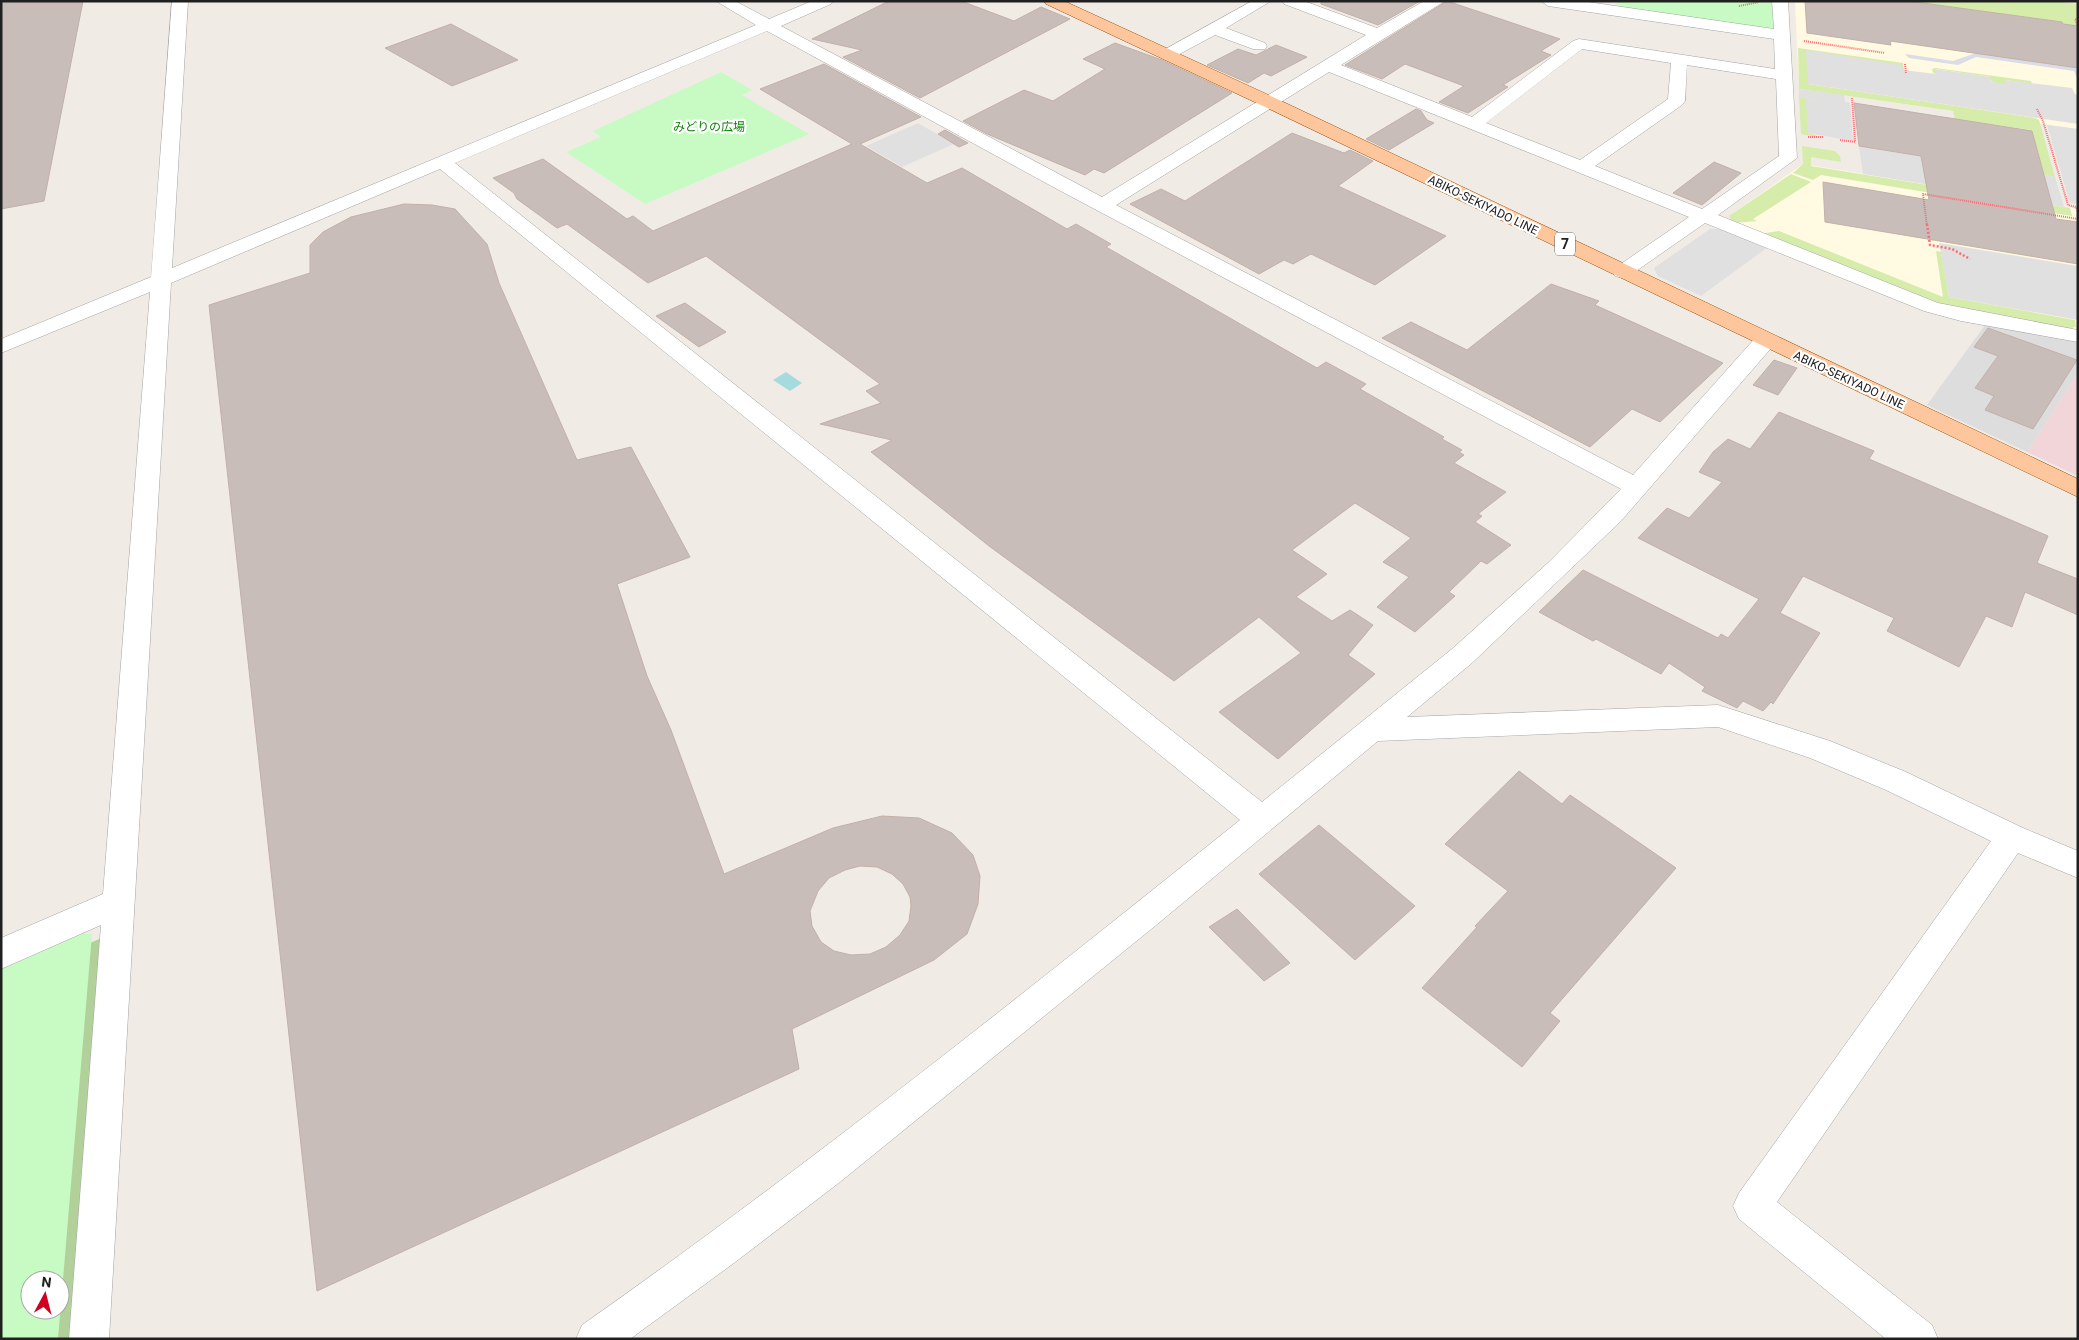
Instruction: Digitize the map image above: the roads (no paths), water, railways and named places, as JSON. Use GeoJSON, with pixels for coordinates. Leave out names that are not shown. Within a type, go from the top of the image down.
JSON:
{"type":"FeatureCollection","features":[{"type":"Feature","properties":{"kind":"main road","name":"ABIKO-SEKIYADO LINE"},"geometry":{"type":"LineString","coordinates":[[1050,1],[1168,54],[2078,489]]}},
{"type":"Feature","properties":{"kind":"street"},"geometry":{"type":"LineString","coordinates":[[89,1339],[180,1]]}},
{"type":"Feature","properties":{"kind":"street"},"geometry":{"type":"LineString","coordinates":[[723,1],[1103,205],[1638,488]]}},
{"type":"Feature","properties":{"kind":"street"},"geometry":{"type":"LineString","coordinates":[[1,346],[826,1]]}},
{"type":"Feature","properties":{"kind":"street"},"geometry":{"type":"LineString","coordinates":[[1168,54],[1264,1]]}},
{"type":"Feature","properties":{"kind":"street"},"geometry":{"type":"LineString","coordinates":[[1289,1],[1378,34]]}},
{"type":"Feature","properties":{"kind":"street"},"geometry":{"type":"LineString","coordinates":[[1103,205],[1378,34],[1421,8],[1438,1]]}},
{"type":"Feature","properties":{"kind":"street"},"geometry":{"type":"LineString","coordinates":[[1548,1],[1781,35]]}},
{"type":"Feature","properties":{"kind":"street"},"geometry":{"type":"LineString","coordinates":[[1622,272],[1788,158],[1780,1]]}},
{"type":"Feature","properties":{"kind":"street"},"geometry":{"type":"LineString","coordinates":[[1214,30],[1259,46]]}},
{"type":"Feature","properties":{"kind":"street"},"geometry":{"type":"LineString","coordinates":[[1474,124],[1579,44],[1784,75]]}},
{"type":"Feature","properties":{"kind":"street"},"geometry":{"type":"LineString","coordinates":[[1582,167],[1676,101],[1680,59]]}},
{"type":"Feature","properties":{"kind":"street"},"geometry":{"type":"LineString","coordinates":[[1329,66],[1931,307],[1961,315],[2078,336]]}},
{"type":"Feature","properties":{"kind":"street"},"geometry":{"type":"LineString","coordinates":[[442,162],[1262,820]]}},
{"type":"Feature","properties":{"kind":"street"},"geometry":{"type":"LineString","coordinates":[[596,1339],[631,1327],[721,1250],[819,1175],[1262,820],[1369,730],[1462,656],[1558,568],[1638,488],[1765,341]]}},
{"type":"Feature","properties":{"kind":"street"},"geometry":{"type":"LineString","coordinates":[[1369,730],[1718,716],[1820,749],[1896,781],[2012,837],[2078,865]]}},
{"type":"Feature","properties":{"kind":"street"},"geometry":{"type":"LineString","coordinates":[[1918,1339],[1752,1206],[2012,837]]}},
{"type":"Feature","properties":{"kind":"street"},"geometry":{"type":"LineString","coordinates":[[1,954],[118,904]]}},
{"type":"Feature","properties":{"kind":"water"},"geometry":{"type":"Polygon","coordinates":[[[786,372],[802,383],[790,391],[773,380],[786,372]]]}},
{"type":"Feature","properties":{"kind":"park label","name":"みどりの広場"},"geometry":{"type":"Point","coordinates":[709,127]}}]}
